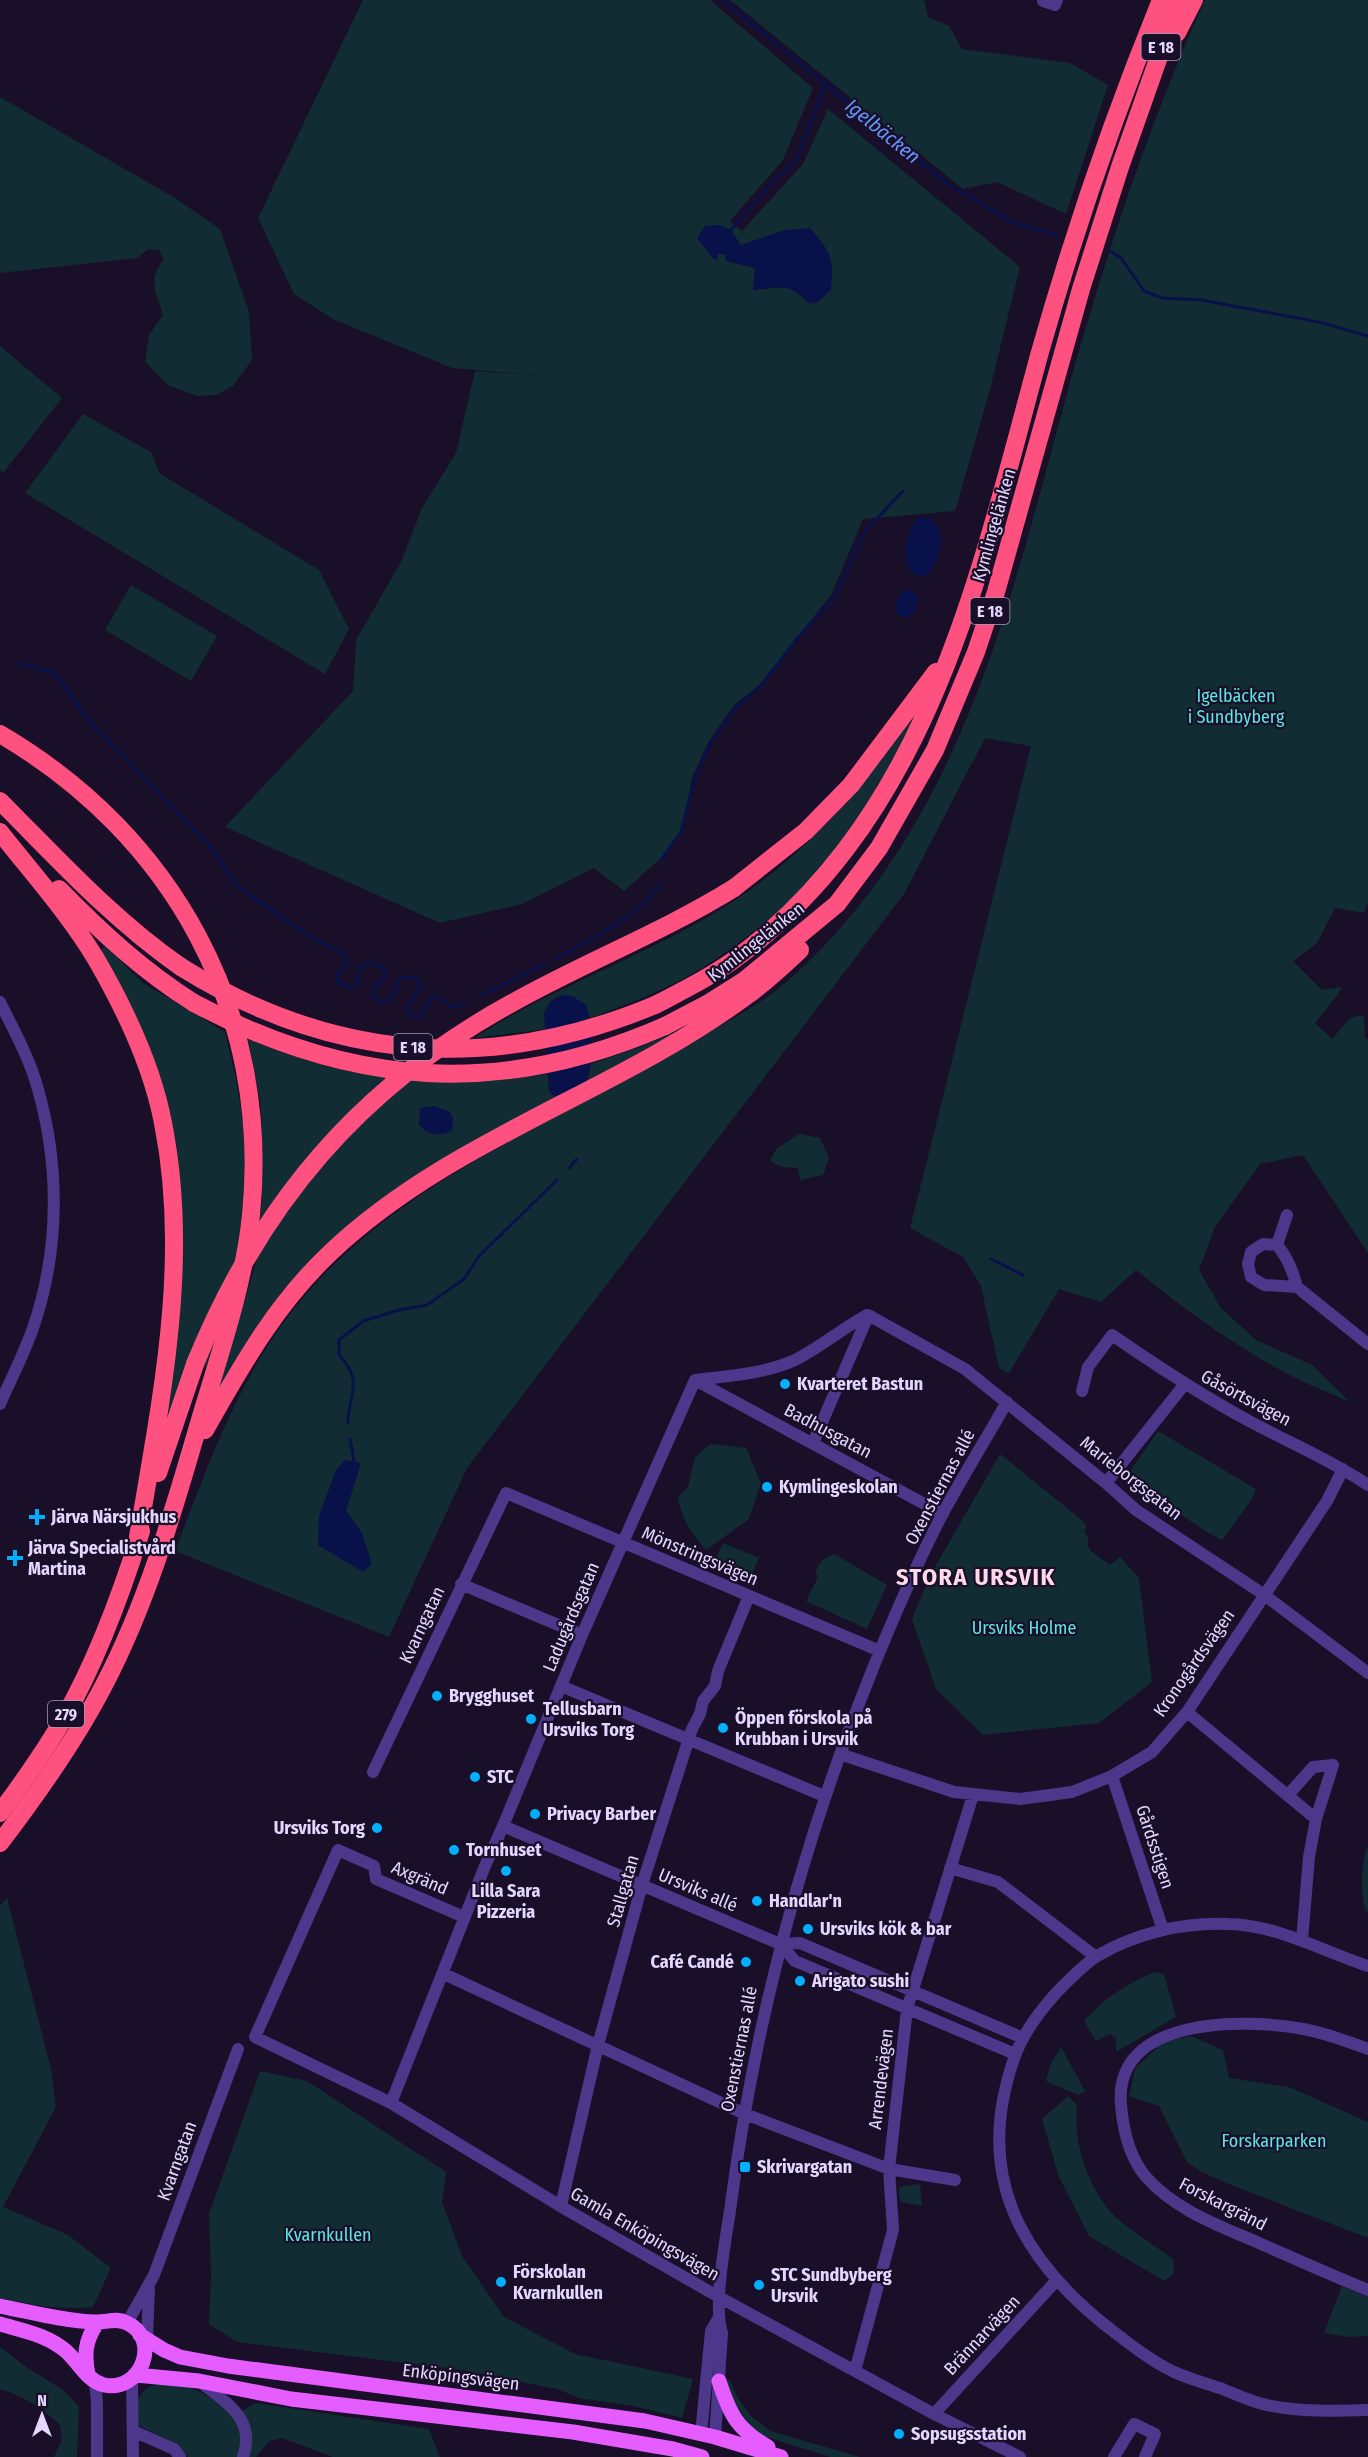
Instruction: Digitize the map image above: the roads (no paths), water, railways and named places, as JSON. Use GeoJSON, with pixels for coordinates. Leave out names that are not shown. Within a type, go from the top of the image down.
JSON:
{"type":"FeatureCollection","features":[{"type":"Feature","properties":{"kind":"highway"},"geometry":{"type":"LineString","coordinates":[[1128,83],[1154,0]]}},
{"type":"Feature","properties":{"kind":"highway","name":"Kymlingelänken"},"geometry":{"type":"LineString","coordinates":[[0,801],[105,906],[181,967],[233,997],[267,1012],[330,1033],[396,1046],[496,1047],[533,1042],[597,1027],[655,1005],[727,964],[790,912],[835,863],[871,813],[913,739],[955,646],[996,518],[1040,352],[1080,220],[1128,83],[1161,0]]}},
{"type":"Feature","properties":{"kind":"highway","name":"Kymlingelänken"},"geometry":{"type":"LineString","coordinates":[[0,832],[118,948],[149,973],[194,1003],[260,1036],[308,1052],[359,1065],[423,1073],[499,1072],[561,1061],[624,1043],[665,1026],[708,1004],[745,980],[837,904],[879,848],[909,799],[956,704],[996,592],[1101,226],[1179,0]]}},
{"type":"Feature","properties":{"kind":"highway"},"geometry":{"type":"LineString","coordinates":[[1146,97],[1194,0]]}},
{"type":"Feature","properties":{"kind":"highway","name":"279"},"geometry":{"type":"LineString","coordinates":[[0,1813],[64,1718],[87,1674],[137,1543],[171,1432],[195,1364],[221,1303],[271,1218],[311,1165],[379,1096],[430,1053],[483,1019],[542,987],[682,919],[734,888],[807,831],[851,785],[955,646]]}},
{"type":"Feature","properties":{"kind":"highway"},"geometry":{"type":"LineString","coordinates":[[0,734],[46,763],[109,815],[163,881],[204,946],[240,1043],[253,1130],[254,1176],[251,1218],[242,1273],[189,1456]]}},
{"type":"Feature","properties":{"kind":"highway"},"geometry":{"type":"LineString","coordinates":[[0,832],[65,914],[104,973],[132,1029],[149,1072],[163,1120],[173,1194],[175,1250],[172,1301],[156,1427],[137,1543]]}},
{"type":"Feature","properties":{"kind":"highway"},"geometry":{"type":"LineString","coordinates":[[189,1456],[246,1356],[282,1305],[330,1253],[383,1208],[474,1149],[674,1042],[745,997],[802,949],[821,928],[837,904]]}},
{"type":"Feature","properties":{"kind":"highway","name":"279"},"geometry":{"type":"LineString","coordinates":[[0,1843],[66,1754],[106,1682],[147,1585],[189,1456]]}},
{"type":"Feature","properties":{"kind":"main road"},"geometry":{"type":"LineString","coordinates":[[0,2306],[97,2322],[117,2320],[128,2323],[143,2337],[145,2351],[144,2360],[134,2377]]}},
{"type":"Feature","properties":{"kind":"main road"},"geometry":{"type":"LineString","coordinates":[[91,2378],[85,2349],[97,2322]]}},
{"type":"Feature","properties":{"kind":"main road"},"geometry":{"type":"LineString","coordinates":[[0,2324],[44,2336],[67,2351],[91,2378],[108,2385],[116,2385],[134,2377],[199,2382],[291,2399],[573,2432],[673,2449],[704,2457],[708,2435]]}},
{"type":"Feature","properties":{"kind":"main road","name":"Enköpingsvägen"},"geometry":{"type":"LineString","coordinates":[[143,2337],[164,2350],[180,2356],[228,2366],[645,2421],[708,2435],[782,2457]]}},
{"type":"Feature","properties":{"kind":"main road"},"geometry":{"type":"LineString","coordinates":[[719,2381],[728,2409],[738,2425],[754,2439],[782,2457]]}},
{"type":"Feature","properties":{"kind":"street"},"geometry":{"type":"LineString","coordinates":[[0,1002],[37,1084],[49,1138],[55,1191],[52,1246],[45,1282],[33,1328],[0,1404]]}},
{"type":"Feature","properties":{"kind":"street"},"geometry":{"type":"LineString","coordinates":[[1277,1245],[1287,1215]]}},
{"type":"Feature","properties":{"kind":"street"},"geometry":{"type":"LineString","coordinates":[[1297,1287],[1286,1256],[1277,1245],[1263,1244],[1251,1252],[1248,1264],[1251,1277],[1264,1285],[1297,1287],[1368,1344]]}},
{"type":"Feature","properties":{"kind":"street"},"geometry":{"type":"LineString","coordinates":[[695,1380],[753,1373],[795,1359],[843,1328],[867,1315],[870,1316]]}},
{"type":"Feature","properties":{"kind":"street"},"geometry":{"type":"LineString","coordinates":[[813,1443],[870,1316]]}},
{"type":"Feature","properties":{"kind":"street","name":"Marieborgsgatan"},"geometry":{"type":"LineString","coordinates":[[870,1316],[965,1369],[1106,1482],[1136,1510],[1263,1594],[1368,1673]]}},
{"type":"Feature","properties":{"kind":"street","name":"Gåsörtsvägen"},"geometry":{"type":"LineString","coordinates":[[1082,1391],[1088,1367],[1112,1335],[1184,1385],[1252,1423],[1343,1469],[1368,1485]]}},
{"type":"Feature","properties":{"kind":"street","name":"Badhusgatan"},"geometry":{"type":"LineString","coordinates":[[695,1380],[943,1514]]}},
{"type":"Feature","properties":{"kind":"street","name":"Ladugårdsgatan"},"geometry":{"type":"LineString","coordinates":[[391,2103],[444,1974],[484,1866],[503,1826],[582,1635],[695,1380]]}},
{"type":"Feature","properties":{"kind":"street"},"geometry":{"type":"LineString","coordinates":[[1106,1482],[1184,1385]]}},
{"type":"Feature","properties":{"kind":"street","name":"Oxenstiernas allé"},"geometry":{"type":"LineString","coordinates":[[708,2435],[719,2381],[722,2333],[718,2319],[719,2297],[745,2114],[760,2029],[780,1944],[824,1796],[880,1651],[943,1514],[1007,1402]]}},
{"type":"Feature","properties":{"kind":"street","name":"Kronogårdsvägen"},"geometry":{"type":"LineString","coordinates":[[840,1754],[935,1786],[973,1795],[1020,1799],[1072,1792],[1112,1776],[1152,1752],[1186,1712],[1327,1501],[1343,1469]]}},
{"type":"Feature","properties":{"kind":"street","name":"Mönstringsvägen"},"geometry":{"type":"LineString","coordinates":[[506,1493],[880,1651]]}},
{"type":"Feature","properties":{"kind":"street","name":"Kvarngatan"},"geometry":{"type":"LineString","coordinates":[[373,1772],[506,1493]]}},
{"type":"Feature","properties":{"kind":"street"},"geometry":{"type":"LineString","coordinates":[[461,1584],[582,1635]]}},
{"type":"Feature","properties":{"kind":"street","name":"Stallgatan"},"geometry":{"type":"LineString","coordinates":[[561,2206],[598,2045],[642,1885],[692,1729],[700,1714],[703,1701],[715,1686],[718,1671],[749,1596]]}},
{"type":"Feature","properties":{"kind":"street"},"geometry":{"type":"LineString","coordinates":[[561,1686],[824,1796]]}},
{"type":"Feature","properties":{"kind":"street"},"geometry":{"type":"LineString","coordinates":[[1186,1712],[1316,1819]]}},
{"type":"Feature","properties":{"kind":"street"},"geometry":{"type":"LineString","coordinates":[[1288,1795],[1313,1767],[1333,1765],[1316,1819],[1309,1857],[1302,1940]]}},
{"type":"Feature","properties":{"kind":"street","name":"Gårdsstigen"},"geometry":{"type":"LineString","coordinates":[[1112,1776],[1163,1930]]}},
{"type":"Feature","properties":{"kind":"street","name":"Arrendevägen"},"geometry":{"type":"LineString","coordinates":[[855,2371],[893,2230],[889,2169],[907,2009],[973,1795]]}},
{"type":"Feature","properties":{"kind":"street","name":"Ursviks allé"},"geometry":{"type":"LineString","coordinates":[[503,1826],[780,1944],[795,1961],[1015,2054]]}},
{"type":"Feature","properties":{"kind":"street","name":"Axgränd"},"geometry":{"type":"LineString","coordinates":[[255,2037],[338,1850],[374,1866],[376,1879],[464,1917]]}},
{"type":"Feature","properties":{"kind":"street"},"geometry":{"type":"LineString","coordinates":[[950,1868],[998,1882],[1096,1957]]}},
{"type":"Feature","properties":{"kind":"street"},"geometry":{"type":"LineString","coordinates":[[1368,1966],[1302,1940],[1269,1930],[1230,1924],[1193,1925],[1163,1930],[1127,1942],[1096,1957],[1064,1984],[1048,2002],[1023,2038],[1010,2067],[1000,2119],[998,2146],[1002,2177],[1023,2235],[1056,2281],[1078,2304],[1133,2348],[1173,2371],[1266,2405],[1330,2411],[1368,2410]]}},
{"type":"Feature","properties":{"kind":"street","name":"Ursviks allé"},"geometry":{"type":"LineString","coordinates":[[780,1944],[800,1943],[1023,2038]]}},
{"type":"Feature","properties":{"kind":"street"},"geometry":{"type":"LineString","coordinates":[[820,1971],[826,1954]]}},
{"type":"Feature","properties":{"kind":"street"},"geometry":{"type":"LineString","coordinates":[[444,1974],[745,2114],[889,2169],[955,2180]]}},
{"type":"Feature","properties":{"kind":"street","name":"Forskargränd"},"geometry":{"type":"LineString","coordinates":[[1368,2049],[1304,2029],[1266,2024],[1224,2023],[1188,2028],[1155,2041],[1132,2060],[1120,2094],[1128,2144],[1145,2176],[1169,2199],[1213,2223],[1368,2290]]}},
{"type":"Feature","properties":{"kind":"street","name":"Gamla Enköpingsvägen"},"geometry":{"type":"LineString","coordinates":[[255,2037],[391,2103],[561,2206],[719,2297],[934,2414],[1020,2457]]}},
{"type":"Feature","properties":{"kind":"street","name":"Kvarngatan"},"geometry":{"type":"LineString","coordinates":[[149,2284],[238,2049]]}},
{"type":"Feature","properties":{"kind":"street","name":"Brännarvägen"},"geometry":{"type":"LineString","coordinates":[[934,2414],[1056,2281]]}},
{"type":"Feature","properties":{"kind":"street"},"geometry":{"type":"LineString","coordinates":[[128,2323],[149,2284]]}},
{"type":"Feature","properties":{"kind":"street"},"geometry":{"type":"LineString","coordinates":[[143,2337],[149,2284]]}},
{"type":"Feature","properties":{"kind":"street","name":"Oxenstiernas allé"},"geometry":{"type":"LineString","coordinates":[[708,2435],[711,2331],[718,2319]]}},
{"type":"Feature","properties":{"kind":"street"},"geometry":{"type":"LineString","coordinates":[[133,2457],[134,2377]]}},
{"type":"Feature","properties":{"kind":"street"},"geometry":{"type":"LineString","coordinates":[[91,2378],[97,2457]]}},
{"type":"Feature","properties":{"kind":"street"},"geometry":{"type":"LineString","coordinates":[[199,2382],[225,2401],[244,2422],[248,2443],[243,2457]]}},
{"type":"Feature","properties":{"kind":"street"},"geometry":{"type":"LineString","coordinates":[[1114,2457],[1134,2424],[1155,2434],[1144,2457]]}},
{"type":"Feature","properties":{"kind":"street"},"geometry":{"type":"LineString","coordinates":[[133,2431],[174,2449],[180,2457]]}},
{"type":"Feature","properties":{"kind":"waterway","name":"Igelbäcken"},"geometry":{"type":"LineString","coordinates":[[723,0],[949,185],[1013,222],[1059,236]]}},
{"type":"Feature","properties":{"kind":"waterway"},"geometry":{"type":"LineString","coordinates":[[731,230],[770,185],[796,161],[825,86]]}},
{"type":"Feature","properties":{"kind":"waterway","name":"Igelbäcken"},"geometry":{"type":"LineString","coordinates":[[1110,251],[1121,258],[1144,291],[1162,298],[1202,300],[1319,322],[1368,336]]}},
{"type":"Feature","properties":{"kind":"waterway"},"geometry":{"type":"LineString","coordinates":[[661,860],[681,832],[695,777],[711,742],[735,708],[761,686],[796,640],[835,596],[865,531],[903,491]]}},
{"type":"Feature","properties":{"kind":"waterway"},"geometry":{"type":"LineString","coordinates":[[19,663],[55,673],[91,723],[212,848],[236,885],[312,938],[344,953],[346,965],[337,975],[338,983],[352,987],[356,985],[360,967],[373,964],[385,971],[384,978],[373,990],[373,996],[380,1002],[392,996],[400,978],[415,977],[420,984],[408,1007],[407,1011],[412,1016],[420,1017],[432,997],[439,996],[452,1008],[465,1003]]}},
{"type":"Feature","properties":{"kind":"waterway"},"geometry":{"type":"LineString","coordinates":[[556,958],[627,917],[640,907],[660,884]]}},
{"type":"Feature","properties":{"kind":"waterway"},"geometry":{"type":"LineString","coordinates":[[479,996],[545,964]]}},
{"type":"Feature","properties":{"kind":"waterway"},"geometry":{"type":"LineString","coordinates":[[569,1168],[577,1159]]}},
{"type":"Feature","properties":{"kind":"waterway"},"geometry":{"type":"LineString","coordinates":[[348,1423],[353,1381],[347,1365],[339,1355],[339,1340],[363,1321],[399,1310],[427,1305],[464,1279],[479,1256],[557,1180]]}},
{"type":"Feature","properties":{"kind":"waterway"},"geometry":{"type":"LineString","coordinates":[[991,1259],[1023,1275]]}},
{"type":"Feature","properties":{"kind":"waterway"},"geometry":{"type":"LineString","coordinates":[[350,1439],[354,1461]]}},
{"type":"Feature","properties":{"kind":"place","name":"Kvarteret Bastun"},"geometry":{"type":"Point","coordinates":[785,1384]}},
{"type":"Feature","properties":{"kind":"place","name":"Kymlingeskolan"},"geometry":{"type":"Point","coordinates":[767,1487]}},
{"type":"Feature","properties":{"kind":"place","name":"Järva Närsjukhus"},"geometry":{"type":"Point","coordinates":[37,1517]}},
{"type":"Feature","properties":{"kind":"place","name":"Järva Specialistvård Martina"},"geometry":{"type":"Point","coordinates":[15,1558]}},
{"type":"Feature","properties":{"kind":"place","name":"Brygghuset"},"geometry":{"type":"Point","coordinates":[437,1696]}},
{"type":"Feature","properties":{"kind":"place","name":"Tellusbarn Ursviks Torg"},"geometry":{"type":"Point","coordinates":[531,1719]}},
{"type":"Feature","properties":{"kind":"place","name":"Öppen förskola på Krubban i Ursvik"},"geometry":{"type":"Point","coordinates":[723,1728]}},
{"type":"Feature","properties":{"kind":"place","name":"STC"},"geometry":{"type":"Point","coordinates":[475,1777]}},
{"type":"Feature","properties":{"kind":"place","name":"Privacy Barber"},"geometry":{"type":"Point","coordinates":[535,1814]}},
{"type":"Feature","properties":{"kind":"place","name":"Ursviks Torg"},"geometry":{"type":"Point","coordinates":[377,1828]}},
{"type":"Feature","properties":{"kind":"place","name":"Tornhuset"},"geometry":{"type":"Point","coordinates":[454,1850]}},
{"type":"Feature","properties":{"kind":"place","name":"Lilla Sara Pizzeria"},"geometry":{"type":"Point","coordinates":[506,1871]}},
{"type":"Feature","properties":{"kind":"place","name":"Handlar'n"},"geometry":{"type":"Point","coordinates":[757,1901]}},
{"type":"Feature","properties":{"kind":"place","name":"Ursviks kök & bar"},"geometry":{"type":"Point","coordinates":[808,1929]}},
{"type":"Feature","properties":{"kind":"place","name":"Café Candé"},"geometry":{"type":"Point","coordinates":[746,1962]}},
{"type":"Feature","properties":{"kind":"place","name":"Arigato sushi"},"geometry":{"type":"Point","coordinates":[800,1981]}},
{"type":"Feature","properties":{"kind":"place","name":"Skrivargatan"},"geometry":{"type":"Point","coordinates":[745,2167]}},
{"type":"Feature","properties":{"kind":"place","name":"Förskolan Kvarnkullen"},"geometry":{"type":"Point","coordinates":[501,2282]}},
{"type":"Feature","properties":{"kind":"place","name":"STC Sundbyberg Ursvik"},"geometry":{"type":"Point","coordinates":[759,2285]}},
{"type":"Feature","properties":{"kind":"place","name":"Sopsugsstation"},"geometry":{"type":"Point","coordinates":[899,2434]}},
{"type":"Feature","properties":{"kind":"district","name":"STORA URSVIK"},"geometry":{"type":"Point","coordinates":[976,1577]}},
{"type":"Feature","properties":{"kind":"park label","name":"Igelbäcken i Sundbyberg"},"geometry":{"type":"Point","coordinates":[1236,706]}},
{"type":"Feature","properties":{"kind":"park label","name":"Ursviks Holme"},"geometry":{"type":"Point","coordinates":[1024,1628]}},
{"type":"Feature","properties":{"kind":"park label","name":"Forskarparken"},"geometry":{"type":"Point","coordinates":[1274,2141]}},
{"type":"Feature","properties":{"kind":"park label","name":"Kvarnkullen"},"geometry":{"type":"Point","coordinates":[328,2235]}}]}
